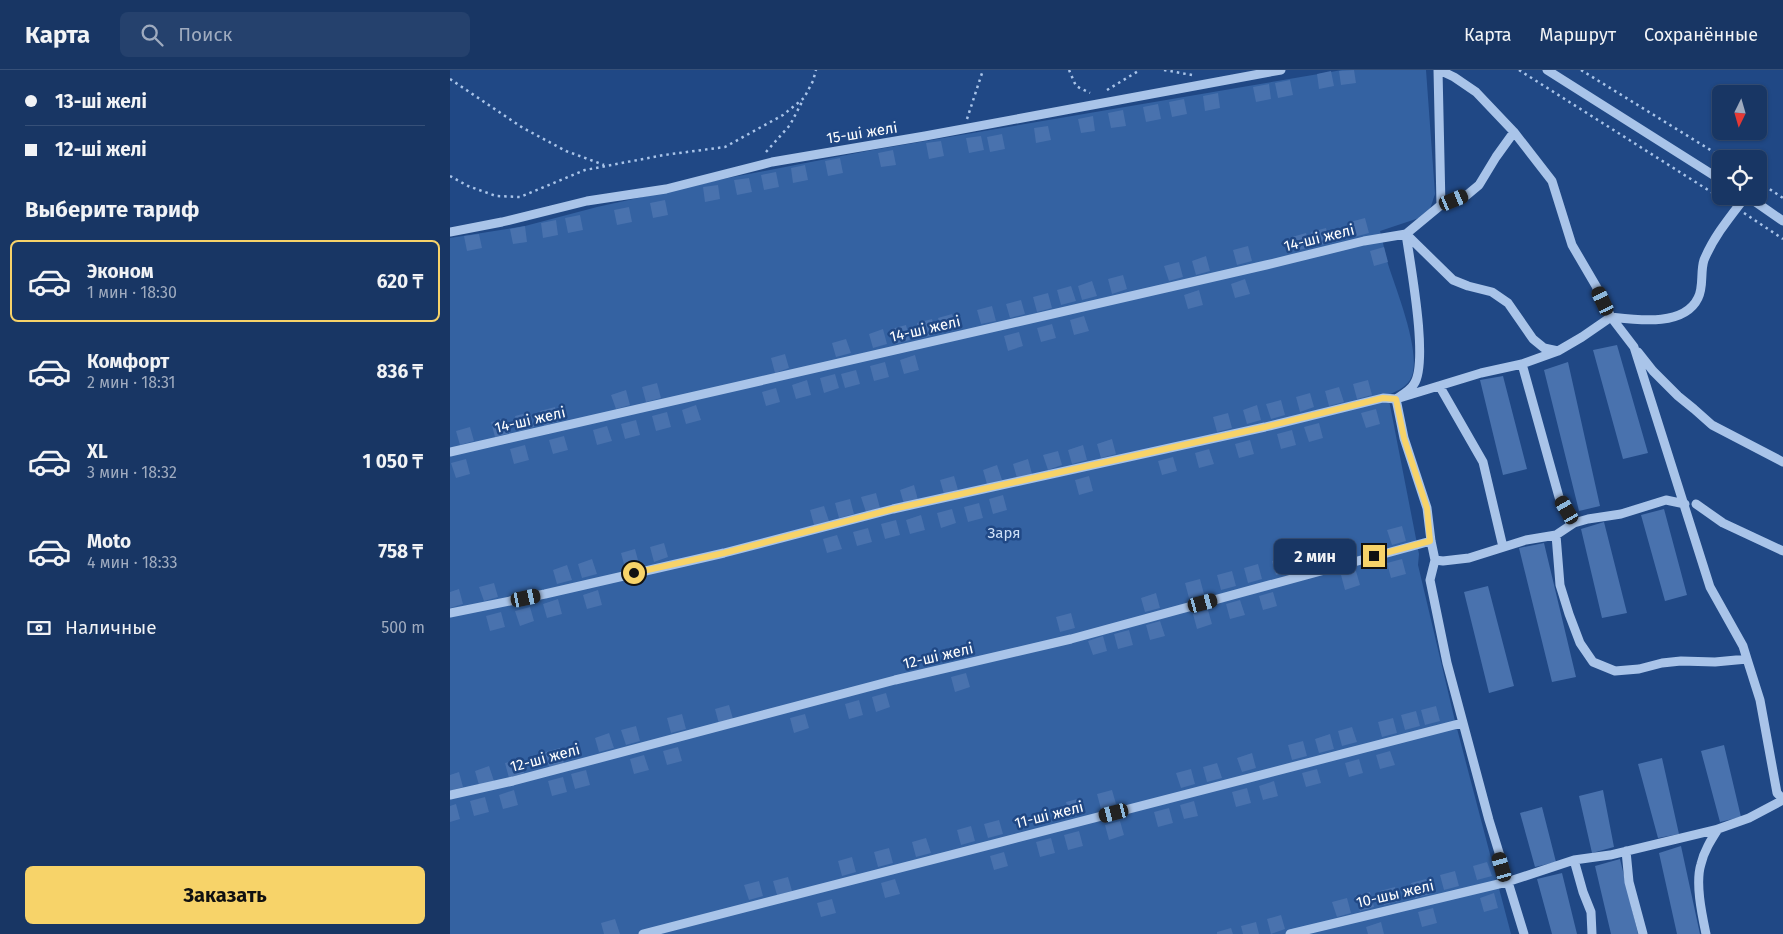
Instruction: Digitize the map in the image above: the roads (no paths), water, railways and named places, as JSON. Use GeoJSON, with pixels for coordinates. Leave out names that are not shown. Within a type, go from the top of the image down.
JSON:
{"type":"FeatureCollection","features":[{"type":"Feature","properties":{"kind":"street","name":"15-ші желі"},"geometry":{"type":"LineString","coordinates":[[450,232],[502,222],[587,201],[666,189],[772,162],[963,130],[1281,70]]}},
{"type":"Feature","properties":{"kind":"street"},"geometry":{"type":"LineString","coordinates":[[1441,205],[1438,70],[1454,77],[1476,92],[1514,132],[1552,181],[1572,245],[1596,286],[1611,317],[1653,372],[1712,425],[1783,462]]}},
{"type":"Feature","properties":{"kind":"street"},"geometry":{"type":"LineString","coordinates":[[1547,70],[1712,174]]}},
{"type":"Feature","properties":{"kind":"street"},"geometry":{"type":"LineString","coordinates":[[1406,234],[1441,205],[1467,195],[1479,185],[1514,132]]}},
{"type":"Feature","properties":{"kind":"street"},"geometry":{"type":"LineString","coordinates":[[450,614],[724,553],[893,509],[1265,427],[1383,398],[1396,399],[1481,373],[1522,364],[1558,351],[1582,338],[1611,317],[1644,320],[1676,316],[1690,311],[1699,297],[1704,262],[1717,233],[1738,205]]}},
{"type":"Feature","properties":{"kind":"street"},"geometry":{"type":"LineString","coordinates":[[1759,205],[1783,221]]}},
{"type":"Feature","properties":{"kind":"street"},"geometry":{"type":"LineString","coordinates":[[1406,234],[1453,280],[1492,292],[1508,303],[1533,339],[1544,348],[1558,351]]}},
{"type":"Feature","properties":{"kind":"street"},"geometry":{"type":"LineString","coordinates":[[1396,399],[1414,384],[1419,366],[1418,318],[1406,234]]}},
{"type":"Feature","properties":{"kind":"street","name":"14-ші желі"},"geometry":{"type":"LineString","coordinates":[[450,452],[1364,241],[1406,234]]}},
{"type":"Feature","properties":{"kind":"street"},"geometry":{"type":"LineString","coordinates":[[1634,347],[1710,586],[1743,646],[1760,700],[1777,793],[1783,799]]}},
{"type":"Feature","properties":{"kind":"street"},"geometry":{"type":"LineString","coordinates":[[1522,364],[1559,497],[1574,523]]}},
{"type":"Feature","properties":{"kind":"street"},"geometry":{"type":"LineString","coordinates":[[1440,387],[1483,462],[1503,547]]}},
{"type":"Feature","properties":{"kind":"street"},"geometry":{"type":"LineString","coordinates":[[1396,399],[1404,438],[1427,508],[1430,541],[1435,560],[1430,580],[1446,663],[1507,882],[1524,934]]}},
{"type":"Feature","properties":{"kind":"street"},"geometry":{"type":"LineString","coordinates":[[1435,560],[1469,558],[1526,540],[1556,535],[1574,523],[1621,514],[1666,500],[1685,504]]}},
{"type":"Feature","properties":{"kind":"street"},"geometry":{"type":"LineString","coordinates":[[1696,504],[1723,524],[1783,551]]}},
{"type":"Feature","properties":{"kind":"street"},"geometry":{"type":"LineString","coordinates":[[1556,535],[1560,585],[1580,643],[1593,662],[1614,671],[1639,669],[1662,663],[1681,661],[1715,662],[1747,659]]}},
{"type":"Feature","properties":{"kind":"street","name":"12-ші желі"},"geometry":{"type":"LineString","coordinates":[[450,795],[541,774],[894,680],[1071,639],[1430,541]]}},
{"type":"Feature","properties":{"kind":"street","name":"11-ші желі"},"geometry":{"type":"LineString","coordinates":[[643,934],[981,846],[1257,778],[1462,723]]}},
{"type":"Feature","properties":{"kind":"street","name":"10-шы желі"},"geometry":{"type":"LineString","coordinates":[[1290,934],[1507,882],[1574,860],[1610,855],[1718,829],[1749,818],[1783,799]]}},
{"type":"Feature","properties":{"kind":"street"},"geometry":{"type":"LineString","coordinates":[[1706,934],[1699,883],[1700,865],[1708,845],[1718,829]]}},
{"type":"Feature","properties":{"kind":"street"},"geometry":{"type":"LineString","coordinates":[[1626,850],[1629,882],[1643,934]]}},
{"type":"Feature","properties":{"kind":"street"},"geometry":{"type":"LineString","coordinates":[[1574,860],[1591,912],[1592,934]]}},
{"type":"Feature","properties":{"kind":"park label","name":"Заря"},"geometry":{"type":"Point","coordinates":[1004,533]}}]}
